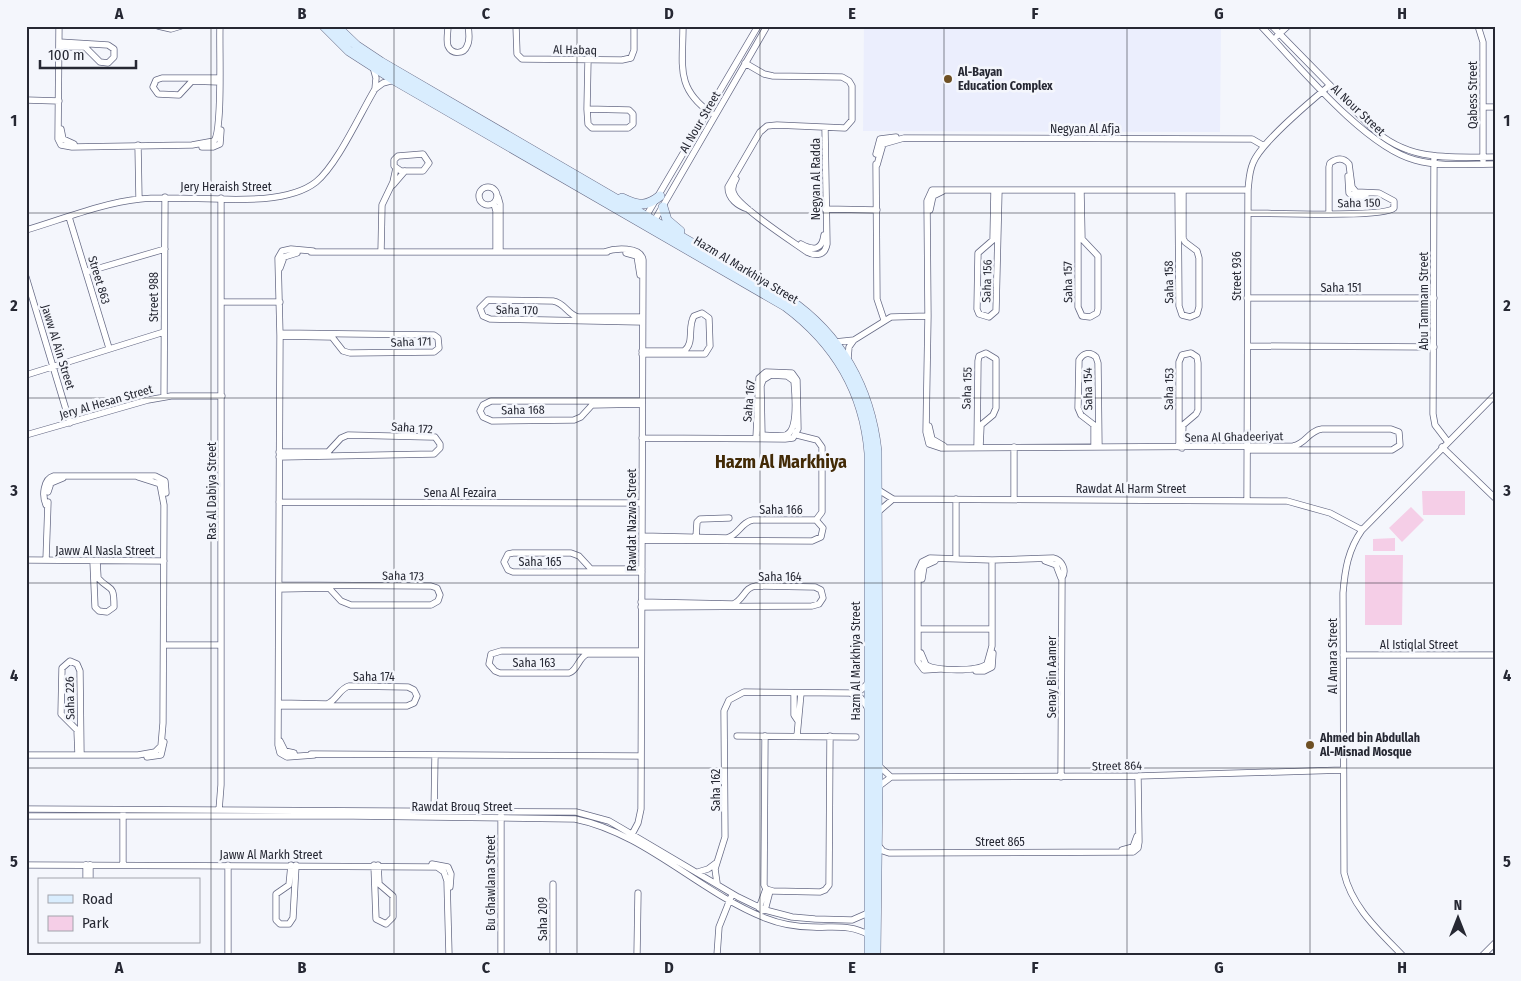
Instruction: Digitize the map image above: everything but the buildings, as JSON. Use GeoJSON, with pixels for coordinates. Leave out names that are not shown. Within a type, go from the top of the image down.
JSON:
{"type":"FeatureCollection","features":[{"type":"Feature","properties":{"kind":"street"},"geometry":{"type":"LineString","coordinates":[[59,26],[59,117],[61,135],[65,142],[91,145],[192,145],[215,140],[219,116],[220,26]]}},
{"type":"Feature","properties":{"kind":"street"},"geometry":{"type":"LineString","coordinates":[[158,26],[171,29],[181,26]]}},
{"type":"Feature","properties":{"kind":"street","name":"Hazm Al Markhiya Street"},"geometry":{"type":"LineString","coordinates":[[324,26],[349,51],[394,80],[648,222],[785,306],[816,332],[844,368],[861,408],[867,433],[869,453],[868,955]]}},
{"type":"Feature","properties":{"kind":"street","name":"Hazm Al Markhiya Street"},"geometry":{"type":"LineString","coordinates":[[336,26],[357,46],[380,62],[599,189],[648,222],[700,246],[805,310],[848,359],[861,384],[875,430],[878,765],[876,955]]}},
{"type":"Feature","properties":{"kind":"street"},"geometry":{"type":"LineString","coordinates":[[448,26],[448,44],[451,50],[457,53],[464,51],[468,46],[468,26]]}},
{"type":"Feature","properties":{"kind":"street","name":"Al Habaq"},"geometry":{"type":"LineString","coordinates":[[516,26],[516,49],[519,58],[588,60],[622,60],[631,58],[634,50],[634,26]]}},
{"type":"Feature","properties":{"kind":"street"},"geometry":{"type":"LineString","coordinates":[[683,26],[683,71],[686,87],[695,101],[716,116]]}},
{"type":"Feature","properties":{"kind":"street","name":"Al Nour Street"},"geometry":{"type":"LineString","coordinates":[[648,222],[660,196],[758,26]]}},
{"type":"Feature","properties":{"kind":"street","name":"Al Nour Street"},"geometry":{"type":"LineString","coordinates":[[648,222],[662,207],[767,26]]}},
{"type":"Feature","properties":{"kind":"street","name":"Al Nour Street"},"geometry":{"type":"LineString","coordinates":[[1261,26],[1323,91],[1385,148],[1405,157],[1434,163],[1484,161],[1495,157]]}},
{"type":"Feature","properties":{"kind":"street","name":"Al Nour Street"},"geometry":{"type":"LineString","coordinates":[[1272,26],[1372,128],[1388,141],[1405,150],[1495,164]]}},
{"type":"Feature","properties":{"kind":"street"},"geometry":{"type":"LineString","coordinates":[[1274,40],[1288,26]]}},
{"type":"Feature","properties":{"kind":"street","name":"Qabess Street"},"geometry":{"type":"LineString","coordinates":[[1478,26],[1483,42],[1484,161]]}},
{"type":"Feature","properties":{"kind":"street"},"geometry":{"type":"LineString","coordinates":[[97,44],[111,46],[114,57],[108,62],[100,62],[85,47],[59,45],[97,44]]}},
{"type":"Feature","properties":{"kind":"street"},"geometry":{"type":"LineString","coordinates":[[91,55],[97,44]]}},
{"type":"Feature","properties":{"kind":"street"},"geometry":{"type":"LineString","coordinates":[[587,109],[629,110],[633,114],[633,124],[628,128],[592,128],[588,124],[587,109],[588,60]]}},
{"type":"Feature","properties":{"kind":"street"},"geometry":{"type":"LineString","coordinates":[[745,63],[764,74],[823,77],[844,81],[851,92],[852,120],[848,127],[826,128]]}},
{"type":"Feature","properties":{"kind":"street"},"geometry":{"type":"LineString","coordinates":[[373,67],[376,78],[374,89]]}},
{"type":"Feature","properties":{"kind":"street"},"geometry":{"type":"LineString","coordinates":[[179,78],[187,86]]}},
{"type":"Feature","properties":{"kind":"street"},"geometry":{"type":"LineString","coordinates":[[159,79],[219,80],[192,81],[183,93],[179,95],[158,94],[154,90],[154,82],[159,79]]}},
{"type":"Feature","properties":{"kind":"street"},"geometry":{"type":"LineString","coordinates":[[374,89],[383,83],[394,80]]}},
{"type":"Feature","properties":{"kind":"street","name":"Street 936"},"geometry":{"type":"LineString","coordinates":[[1247,500],[1248,190],[1253,163],[1264,146],[1330,85]]}},
{"type":"Feature","properties":{"kind":"street","name":"Jery Heraish Street"},"geometry":{"type":"LineString","coordinates":[[26,230],[139,199],[284,196],[309,186],[330,166],[374,89]]}},
{"type":"Feature","properties":{"kind":"street"},"geometry":{"type":"LineString","coordinates":[[26,100],[59,101]]}},
{"type":"Feature","properties":{"kind":"street"},"geometry":{"type":"LineString","coordinates":[[1483,107],[1495,107]]}},
{"type":"Feature","properties":{"kind":"street","name":"Negyan Al Radda"},"geometry":{"type":"LineString","coordinates":[[779,126],[826,128],[825,209],[826,230],[823,242],[817,249],[811,249],[797,243],[748,209],[737,199],[733,192],[739,170],[754,143],[766,130],[779,126]]}},
{"type":"Feature","properties":{"kind":"street","name":"Negyan Al Afja"},"geometry":{"type":"LineString","coordinates":[[884,320],[877,299],[877,165],[883,144],[904,138],[1252,139],[1264,146]]}},
{"type":"Feature","properties":{"kind":"street"},"geometry":{"type":"LineString","coordinates":[[138,145],[139,199]]}},
{"type":"Feature","properties":{"kind":"street"},"geometry":{"type":"LineString","coordinates":[[380,252],[382,205],[391,187],[396,168],[394,160],[401,155],[423,154],[428,159],[428,166],[423,171],[405,171],[396,168]]}},
{"type":"Feature","properties":{"kind":"street","name":"Abu Tammam Street"},"geometry":{"type":"LineString","coordinates":[[1434,156],[1434,420],[1448,442]]}},
{"type":"Feature","properties":{"kind":"street","name":"Saha 150"},"geometry":{"type":"LineString","coordinates":[[1248,213],[1329,214],[1390,212],[1394,208],[1394,201],[1388,196],[1380,195],[1351,196],[1348,188],[1349,164],[1342,159],[1330,163],[1329,214]]}},
{"type":"Feature","properties":{"kind":"street"},"geometry":{"type":"LineString","coordinates":[[391,187],[405,171]]}},
{"type":"Feature","properties":{"kind":"street"},"geometry":{"type":"LineString","coordinates":[[494,204],[487,206],[481,202],[480,192],[489,187],[495,190],[498,196],[500,204],[498,251]]}},
{"type":"Feature","properties":{"kind":"street"},"geometry":{"type":"LineString","coordinates":[[599,189],[608,189],[642,206],[649,204],[660,196]]}},
{"type":"Feature","properties":{"kind":"street","name":"Sena Al Ghadeeriyat"},"geometry":{"type":"LineString","coordinates":[[1248,190],[951,190],[933,196],[928,224],[927,441],[933,447],[1392,450],[1400,445],[1401,439],[1399,432],[1391,430],[1322,429],[1313,431],[1297,446],[1248,449]]}},
{"type":"Feature","properties":{"kind":"street","name":"Saha 156"},"geometry":{"type":"LineString","coordinates":[[997,190],[996,311],[989,317],[983,317],[977,309],[977,258],[979,251],[993,240],[997,190]]}},
{"type":"Feature","properties":{"kind":"street","name":"Saha 158"},"geometry":{"type":"LineString","coordinates":[[1180,190],[1182,238],[1197,251],[1199,258],[1199,307],[1194,317],[1185,317],[1180,311],[1180,190]]}},
{"type":"Feature","properties":{"kind":"street","name":"Saha 157"},"geometry":{"type":"LineString","coordinates":[[1080,191],[1081,236],[1098,256],[1098,309],[1090,317],[1082,316],[1078,307],[1080,191]]}},
{"type":"Feature","properties":{"kind":"street"},"geometry":{"type":"LineString","coordinates":[[498,196],[494,204],[498,251]]}},
{"type":"Feature","properties":{"kind":"street","name":"Street 988"},"geometry":{"type":"LineString","coordinates":[[164,397],[165,198]]}},
{"type":"Feature","properties":{"kind":"street","name":"Ras Al Dabiya Street"},"geometry":{"type":"LineString","coordinates":[[221,198],[221,817]]}},
{"type":"Feature","properties":{"kind":"street"},"geometry":{"type":"LineString","coordinates":[[662,207],[665,217],[672,225],[700,246]]}},
{"type":"Feature","properties":{"kind":"street"},"geometry":{"type":"LineString","coordinates":[[825,209],[877,210]]}},
{"type":"Feature","properties":{"kind":"street","name":"Street 863"},"geometry":{"type":"LineString","coordinates":[[69,217],[109,348]]}},
{"type":"Feature","properties":{"kind":"street"},"geometry":{"type":"LineString","coordinates":[[1078,252],[1088,246]]}},
{"type":"Feature","properties":{"kind":"street"},"geometry":{"type":"LineString","coordinates":[[1179,254],[1189,246]]}},
{"type":"Feature","properties":{"kind":"street"},"geometry":{"type":"LineString","coordinates":[[985,247],[997,254]]}},
{"type":"Feature","properties":{"kind":"street"},"geometry":{"type":"LineString","coordinates":[[86,272],[165,249]]}},
{"type":"Feature","properties":{"kind":"street","name":"Rawdat Nazwa Street"},"geometry":{"type":"LineString","coordinates":[[631,837],[641,809],[642,283],[644,260],[640,252],[629,250],[604,252],[313,251],[288,254],[282,259],[280,270],[278,748],[283,755],[641,756]]}},
{"type":"Feature","properties":{"kind":"street","name":"Jaww Al Ain Street"},"geometry":{"type":"LineString","coordinates":[[26,277],[70,423]]}},
{"type":"Feature","properties":{"kind":"street","name":"Saha 151"},"geometry":{"type":"LineString","coordinates":[[1247,298],[1434,298]]}},
{"type":"Feature","properties":{"kind":"street","name":"Saha 170"},"geometry":{"type":"LineString","coordinates":[[494,300],[554,301],[560,302],[572,315],[578,317],[642,320],[490,319],[483,316],[480,308],[485,302],[494,300]]}},
{"type":"Feature","properties":{"kind":"street"},"geometry":{"type":"LineString","coordinates":[[221,302],[280,302]]}},
{"type":"Feature","properties":{"kind":"street"},"geometry":{"type":"LineString","coordinates":[[558,320],[562,316],[565,307]]}},
{"type":"Feature","properties":{"kind":"street"},"geometry":{"type":"LineString","coordinates":[[698,314],[706,315],[710,320],[710,349],[705,354],[642,352],[681,352],[686,350],[690,342],[692,318],[698,314]]}},
{"type":"Feature","properties":{"kind":"street"},"geometry":{"type":"LineString","coordinates":[[848,359],[849,348],[854,340],[884,320],[899,315],[928,316]]}},
{"type":"Feature","properties":{"kind":"street"},"geometry":{"type":"LineString","coordinates":[[26,374],[164,332]]}},
{"type":"Feature","properties":{"kind":"street"},"geometry":{"type":"LineString","coordinates":[[339,346],[346,334]]}},
{"type":"Feature","properties":{"kind":"street","name":"Saha 171"},"geometry":{"type":"LineString","coordinates":[[280,335],[434,335],[438,338],[439,348],[434,352],[350,353],[343,351],[335,339],[330,336],[280,335]]}},
{"type":"Feature","properties":{"kind":"street"},"geometry":{"type":"LineString","coordinates":[[835,342],[854,340]]}},
{"type":"Feature","properties":{"kind":"street"},"geometry":{"type":"LineString","coordinates":[[690,342],[696,355]]}},
{"type":"Feature","properties":{"kind":"street"},"geometry":{"type":"LineString","coordinates":[[1248,346],[1434,348]]}},
{"type":"Feature","properties":{"kind":"street","name":"Saha 155"},"geometry":{"type":"LineString","coordinates":[[990,353],[996,363],[996,408],[995,413],[980,428],[978,447],[976,412],[978,361],[982,354],[990,353]]}},
{"type":"Feature","properties":{"kind":"street","name":"Saha 153"},"geometry":{"type":"LineString","coordinates":[[1186,353],[1191,353],[1197,357],[1198,363],[1198,410],[1182,428],[1180,448],[1178,413],[1180,359],[1186,353]]}},
{"type":"Feature","properties":{"kind":"street","name":"Saha 154"},"geometry":{"type":"LineString","coordinates":[[1084,354],[1093,354],[1098,360],[1099,411],[1097,447],[1094,427],[1081,415],[1078,408],[1078,364],[1084,354]]}},
{"type":"Feature","properties":{"kind":"street","name":"Saha 167"},"geometry":{"type":"LineString","coordinates":[[759,437],[759,378],[763,373],[770,372],[792,373],[797,378],[797,435]]}},
{"type":"Feature","properties":{"kind":"street","name":"Saha 167"},"geometry":{"type":"LineString","coordinates":[[771,375],[789,377],[794,384],[793,429],[783,435],[759,437],[762,380],[771,375]]}},
{"type":"Feature","properties":{"kind":"street","name":"Al Amara Street"},"geometry":{"type":"LineString","coordinates":[[1402,955],[1357,905],[1346,881],[1343,864],[1343,593],[1346,562],[1362,530],[1495,395]]}},
{"type":"Feature","properties":{"kind":"street","name":"Jery Al Hesan Street"},"geometry":{"type":"LineString","coordinates":[[26,435],[164,397],[222,396]]}},
{"type":"Feature","properties":{"kind":"street","name":"Saha 168"},"geometry":{"type":"LineString","coordinates":[[492,401],[642,402],[590,405],[579,419],[574,420],[492,421],[483,417],[480,411],[483,405],[492,401]]}},
{"type":"Feature","properties":{"kind":"street"},"geometry":{"type":"LineString","coordinates":[[576,401],[584,412]]}},
{"type":"Feature","properties":{"kind":"street"},"geometry":{"type":"LineString","coordinates":[[1086,419],[1099,411]]}},
{"type":"Feature","properties":{"kind":"street"},"geometry":{"type":"LineString","coordinates":[[976,412],[987,419]]}},
{"type":"Feature","properties":{"kind":"street"},"geometry":{"type":"LineString","coordinates":[[1178,413],[1188,420]]}},
{"type":"Feature","properties":{"kind":"street","name":"Saha 172"},"geometry":{"type":"LineString","coordinates":[[348,435],[431,437],[435,438],[440,444],[440,448],[434,454],[344,456],[279,454],[326,452],[342,436],[348,435]]}},
{"type":"Feature","properties":{"kind":"street","name":"Saha 167"},"geometry":{"type":"LineString","coordinates":[[642,436],[789,438],[797,435],[817,440],[822,447],[822,512],[816,520]]}},
{"type":"Feature","properties":{"kind":"street"},"geometry":{"type":"LineString","coordinates":[[1307,438],[1315,450]]}},
{"type":"Feature","properties":{"kind":"street"},"geometry":{"type":"LineString","coordinates":[[336,444],[339,452],[344,456]]}},
{"type":"Feature","properties":{"kind":"street"},"geometry":{"type":"LineString","coordinates":[[1014,447],[1014,498]]}},
{"type":"Feature","properties":{"kind":"street"},"geometry":{"type":"LineString","coordinates":[[1442,447],[1495,498]]}},
{"type":"Feature","properties":{"kind":"street","name":"Jaww Al Nasla Street"},"geometry":{"type":"LineString","coordinates":[[26,755],[138,755],[158,751],[161,746],[164,645],[164,505],[160,484],[138,477],[54,476],[48,478],[45,486],[46,560]]}},
{"type":"Feature","properties":{"kind":"street"},"geometry":{"type":"LineString","coordinates":[[877,489],[893,499],[877,513]]}},
{"type":"Feature","properties":{"kind":"street","name":"Rawdat Al Harm Street"},"geometry":{"type":"LineString","coordinates":[[893,499],[1014,498],[1287,501],[1314,507],[1340,517],[1362,530]]}},
{"type":"Feature","properties":{"kind":"street"},"geometry":{"type":"LineString","coordinates":[[956,499],[956,559]]}},
{"type":"Feature","properties":{"kind":"street","name":"Sena Al Fezaira"},"geometry":{"type":"LineString","coordinates":[[279,502],[641,503]]}},
{"type":"Feature","properties":{"kind":"street"},"geometry":{"type":"LineString","coordinates":[[696,537],[697,522],[700,518],[729,518]]}},
{"type":"Feature","properties":{"kind":"street","name":"Saha 166"},"geometry":{"type":"LineString","coordinates":[[753,520],[816,520],[823,528],[823,534],[816,540],[642,538],[730,538],[745,522],[753,520]]}},
{"type":"Feature","properties":{"kind":"street"},"geometry":{"type":"LineString","coordinates":[[738,530],[744,540]]}},
{"type":"Feature","properties":{"kind":"street","name":"Saha 165"},"geometry":{"type":"LineString","coordinates":[[513,553],[571,553],[582,559],[591,569],[642,571],[513,572],[508,570],[504,562],[508,554],[513,553]]}},
{"type":"Feature","properties":{"kind":"street","name":"Senay Bin Aamer"},"geometry":{"type":"LineString","coordinates":[[992,560],[993,663],[988,670],[972,671],[929,667],[924,662],[919,643],[920,564],[927,558],[1043,560],[1056,565],[1062,578],[1061,777]]}},
{"type":"Feature","properties":{"kind":"street","name":"Saha 165"},"geometry":{"type":"LineString","coordinates":[[577,572],[582,559]]}},
{"type":"Feature","properties":{"kind":"street","name":"Jaww Al Nasla Street"},"geometry":{"type":"LineString","coordinates":[[26,560],[164,561]]}},
{"type":"Feature","properties":{"kind":"street"},"geometry":{"type":"LineString","coordinates":[[95,560],[98,578],[111,587],[114,592],[114,607],[110,611],[104,612],[96,609],[94,592],[95,560]]}},
{"type":"Feature","properties":{"kind":"street"},"geometry":{"type":"LineString","coordinates":[[94,592],[105,584]]}},
{"type":"Feature","properties":{"kind":"street"},"geometry":{"type":"LineString","coordinates":[[339,599],[339,590],[344,585]]}},
{"type":"Feature","properties":{"kind":"street","name":"Saha 173"},"geometry":{"type":"LineString","coordinates":[[344,585],[431,586],[437,588],[440,596],[438,601],[431,605],[351,605],[339,599],[329,588],[279,587],[344,585]]}},
{"type":"Feature","properties":{"kind":"street","name":"Saha 164"},"geometry":{"type":"LineString","coordinates":[[756,586],[816,587],[822,593],[822,601],[817,606],[641,604],[733,604],[749,588],[756,586]]}},
{"type":"Feature","properties":{"kind":"street"},"geometry":{"type":"LineString","coordinates":[[743,595],[748,606]]}},
{"type":"Feature","properties":{"kind":"street"},"geometry":{"type":"LineString","coordinates":[[920,629],[992,629]]}},
{"type":"Feature","properties":{"kind":"street"},"geometry":{"type":"LineString","coordinates":[[164,645],[221,645]]}},
{"type":"Feature","properties":{"kind":"street","name":"Saha 163"},"geometry":{"type":"LineString","coordinates":[[496,651],[641,652],[593,653],[583,656],[574,670],[565,673],[500,673],[491,668],[489,664],[491,654],[496,651]]}},
{"type":"Feature","properties":{"kind":"street","name":"Saha 163"},"geometry":{"type":"LineString","coordinates":[[572,651],[577,656],[578,662]]}},
{"type":"Feature","properties":{"kind":"street","name":"Al Istiqlal Street"},"geometry":{"type":"LineString","coordinates":[[1343,655],[1495,655]]}},
{"type":"Feature","properties":{"kind":"street","name":"Saha 226"},"geometry":{"type":"LineString","coordinates":[[66,662],[74,662],[79,668],[81,715],[79,754],[77,730],[63,717],[61,710],[62,668],[66,662]]}},
{"type":"Feature","properties":{"kind":"street"},"geometry":{"type":"LineString","coordinates":[[850,694],[861,690],[868,683]]}},
{"type":"Feature","properties":{"kind":"street","name":"Saha 174"},"geometry":{"type":"LineString","coordinates":[[359,686],[408,687],[414,690],[417,696],[411,706],[279,705],[327,704],[344,688],[359,686]]}},
{"type":"Feature","properties":{"kind":"street","name":"Saha 162"},"geometry":{"type":"LineString","coordinates":[[718,885],[714,873],[726,838],[725,706],[733,696],[744,692],[850,694]]}},
{"type":"Feature","properties":{"kind":"street"},"geometry":{"type":"LineString","coordinates":[[794,693],[794,715],[798,721]]}},
{"type":"Feature","properties":{"kind":"street"},"geometry":{"type":"LineString","coordinates":[[797,736],[801,694]]}},
{"type":"Feature","properties":{"kind":"street"},"geometry":{"type":"LineString","coordinates":[[850,694],[861,698],[868,708]]}},
{"type":"Feature","properties":{"kind":"street"},"geometry":{"type":"LineString","coordinates":[[337,696],[346,707]]}},
{"type":"Feature","properties":{"kind":"street"},"geometry":{"type":"LineString","coordinates":[[69,722],[81,715]]}},
{"type":"Feature","properties":{"kind":"street"},"geometry":{"type":"LineString","coordinates":[[737,736],[856,737]]}},
{"type":"Feature","properties":{"kind":"street"},"geometry":{"type":"LineString","coordinates":[[766,736],[764,885],[768,890],[820,892],[828,887],[830,736]]}},
{"type":"Feature","properties":{"kind":"street"},"geometry":{"type":"LineString","coordinates":[[434,815],[435,755]]}},
{"type":"Feature","properties":{"kind":"street"},"geometry":{"type":"LineString","coordinates":[[878,765],[891,777],[878,787]]}},
{"type":"Feature","properties":{"kind":"street","name":"Street 864"},"geometry":{"type":"LineString","coordinates":[[891,777],[1138,776],[1343,770]]}},
{"type":"Feature","properties":{"kind":"street","name":"Street 865"},"geometry":{"type":"LineString","coordinates":[[890,853],[1110,852],[1130,848],[1135,844],[1138,834],[1138,776]]}},
{"type":"Feature","properties":{"kind":"street","name":"Rawdat Brouq Street"},"geometry":{"type":"LineString","coordinates":[[26,809],[221,809],[575,819],[631,837],[697,872],[734,898]]}},
{"type":"Feature","properties":{"kind":"street"},"geometry":{"type":"LineString","coordinates":[[123,810],[124,864]]}},
{"type":"Feature","properties":{"kind":"street","name":"Rawdat Brouq Street"},"geometry":{"type":"LineString","coordinates":[[26,816],[434,815],[502,810],[576,812],[609,821],[631,837],[778,922],[813,927],[853,927],[869,935]]}},
{"type":"Feature","properties":{"kind":"street","name":"Bu Ghawlana Street"},"geometry":{"type":"LineString","coordinates":[[501,955],[502,810]]}},
{"type":"Feature","properties":{"kind":"street"},"geometry":{"type":"LineString","coordinates":[[878,845],[883,851],[890,853]]}},
{"type":"Feature","properties":{"kind":"street"},"geometry":{"type":"LineString","coordinates":[[877,863],[890,853]]}},
{"type":"Feature","properties":{"kind":"street"},"geometry":{"type":"LineString","coordinates":[[697,872],[708,869],[717,861]]}},
{"type":"Feature","properties":{"kind":"street","name":"Jaww Al Markh Street"},"geometry":{"type":"LineString","coordinates":[[26,865],[376,865],[418,866],[443,870],[449,892],[449,955]]}},
{"type":"Feature","properties":{"kind":"street"},"geometry":{"type":"LineString","coordinates":[[86,878],[88,865]]}},
{"type":"Feature","properties":{"kind":"street"},"geometry":{"type":"LineString","coordinates":[[88,865],[90,878]]}},
{"type":"Feature","properties":{"kind":"street"},"geometry":{"type":"LineString","coordinates":[[228,865],[228,955]]}},
{"type":"Feature","properties":{"kind":"street"},"geometry":{"type":"LineString","coordinates":[[293,865],[294,896],[292,920],[289,924],[280,924],[276,918],[275,897],[278,892],[291,882],[293,865]]}},
{"type":"Feature","properties":{"kind":"street"},"geometry":{"type":"LineString","coordinates":[[376,865],[378,881],[385,889],[392,892],[394,899],[393,917],[390,922],[382,923],[376,919],[376,865]]}},
{"type":"Feature","properties":{"kind":"street","name":"Saha 209"},"geometry":{"type":"LineString","coordinates":[[553,884],[553,955]]}},
{"type":"Feature","properties":{"kind":"street"},"geometry":{"type":"LineString","coordinates":[[284,889],[294,896]]}},
{"type":"Feature","properties":{"kind":"street"},"geometry":{"type":"LineString","coordinates":[[375,895],[385,889]]}},
{"type":"Feature","properties":{"kind":"street"},"geometry":{"type":"LineString","coordinates":[[762,909],[768,890]]}},
{"type":"Feature","properties":{"kind":"street"},"geometry":{"type":"LineString","coordinates":[[637,955],[638,893]]}},
{"type":"Feature","properties":{"kind":"street"},"geometry":{"type":"LineString","coordinates":[[718,955],[717,939],[721,920],[734,898],[755,910],[762,909],[792,918],[852,920],[868,913]]}},
{"type":"Feature","properties":{"kind":"street"},"geometry":{"type":"LineString","coordinates":[[1483,955],[1495,943]]}},
{"type":"Feature","properties":{"kind":"shaded area"},"geometry":{"type":"Polygon","coordinates":[[[864,26],[1221,26],[1220,132],[863,131],[864,26]]]}},
{"type":"Feature","properties":{"kind":"green space"},"geometry":{"type":"Polygon","coordinates":[[[1422,491],[1465,491],[1465,515],[1423,515],[1422,491]]]}},
{"type":"Feature","properties":{"kind":"green space"},"geometry":{"type":"Polygon","coordinates":[[[1411,507],[1424,520],[1402,542],[1389,528],[1411,507]]]}},
{"type":"Feature","properties":{"kind":"green space"},"geometry":{"type":"Polygon","coordinates":[[[1395,538],[1395,551],[1373,551],[1373,539],[1395,538]]]}},
{"type":"Feature","properties":{"kind":"green space"},"geometry":{"type":"Polygon","coordinates":[[[1365,555],[1403,555],[1402,625],[1365,625],[1365,555]]]}},
{"type":"Feature","properties":{"kind":"place","name":"Al-Bayan Education Complex"},"geometry":{"type":"Point","coordinates":[948,79]}},
{"type":"Feature","properties":{"kind":"place","name":"Ahmed bin Abdullah Al-Misnad Mosque"},"geometry":{"type":"Point","coordinates":[1310,745]}},
{"type":"Feature","properties":{"kind":"district","name":"Hazm Al Markhiya"},"geometry":{"type":"Point","coordinates":[781,462]}}]}
